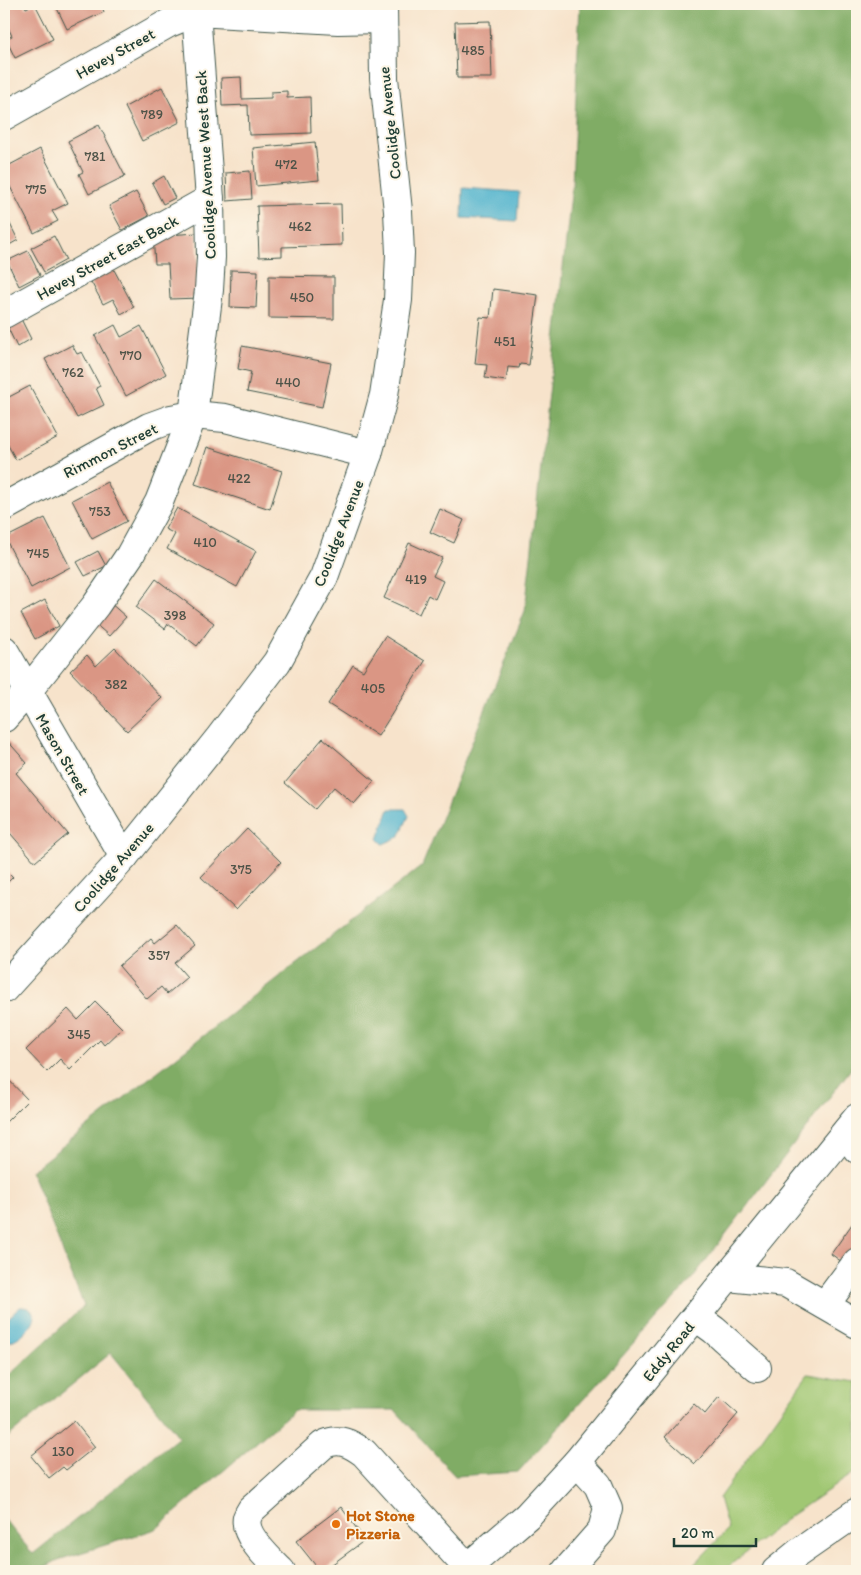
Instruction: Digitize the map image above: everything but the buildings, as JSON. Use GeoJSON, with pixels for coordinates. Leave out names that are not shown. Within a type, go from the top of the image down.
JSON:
{"type":"FeatureCollection","features":[{"type":"Feature","properties":{"kind":"main road","name":"Hevey Street"},"geometry":{"type":"LineString","coordinates":[[4,116],[196,8],[338,20],[383,11]]}},
{"type":"Feature","properties":{"kind":"main road","name":"Coolidge Avenue West Back"},"geometry":{"type":"LineString","coordinates":[[4,718],[96,605],[130,555],[159,502],[193,415],[209,290],[211,257],[210,199],[196,8]]}},
{"type":"Feature","properties":{"kind":"main road","name":"Coolidge Avenue"},"geometry":{"type":"LineString","coordinates":[[4,989],[124,857],[220,737],[277,662],[324,577],[368,454],[384,395],[398,300],[400,253],[398,211],[384,78],[383,11]]}},
{"type":"Feature","properties":{"kind":"main road","name":"Hevey Street East Back"},"geometry":{"type":"LineString","coordinates":[[4,314],[210,199]]}},
{"type":"Feature","properties":{"kind":"main road","name":"Rimmon Street"},"geometry":{"type":"LineString","coordinates":[[4,507],[149,427],[193,415],[225,418],[368,454]]}},
{"type":"Feature","properties":{"kind":"main road","name":"Mason Street"},"geometry":{"type":"LineString","coordinates":[[4,650],[124,857]]}},
{"type":"Feature","properties":{"kind":"main road","name":"Eddy Road"},"geometry":{"type":"LineString","coordinates":[[465,1569],[527,1516],[577,1462],[728,1277],[854,1133]]}},
{"type":"Feature","properties":{"kind":"main road"},"geometry":{"type":"LineString","coordinates":[[826,1305],[857,1262]]}},
{"type":"Feature","properties":{"kind":"main road"},"geometry":{"type":"LineString","coordinates":[[728,1277],[786,1283],[856,1321]]}},
{"type":"Feature","properties":{"kind":"main road"},"geometry":{"type":"LineString","coordinates":[[696,1317],[714,1330],[757,1368]]}},
{"type":"Feature","properties":{"kind":"main road"},"geometry":{"type":"LineString","coordinates":[[281,1571],[251,1536],[247,1518],[251,1510],[323,1445],[331,1440],[344,1442],[364,1452],[465,1569]]}},
{"type":"Feature","properties":{"kind":"main road"},"geometry":{"type":"LineString","coordinates":[[566,1571],[602,1530],[608,1508],[598,1485],[577,1462]]}},
{"type":"Feature","properties":{"kind":"main road"},"geometry":{"type":"LineString","coordinates":[[776,1571],[798,1553],[857,1512]]}},
{"type":"Feature","properties":{"kind":"green space"},"geometry":{"type":"Polygon","coordinates":[[[580,4],[857,4],[857,1061],[691,1280],[518,1472],[455,1476],[395,1410],[294,1410],[156,1529],[58,1560],[37,1571],[4,1571],[4,1519],[33,1554],[179,1437],[111,1353],[4,1440],[4,1380],[84,1306],[31,1171],[422,866],[525,611],[572,186],[580,4]]]}},
{"type":"Feature","properties":{"kind":"green space"},"geometry":{"type":"Polygon","coordinates":[[[808,1374],[857,1382],[857,1471],[790,1516],[723,1571],[688,1571],[728,1529],[719,1498],[808,1374]]]}},
{"type":"Feature","properties":{"kind":"water"},"geometry":{"type":"Polygon","coordinates":[[[463,188],[519,192],[517,221],[462,218],[463,188]]]}},
{"type":"Feature","properties":{"kind":"water"},"geometry":{"type":"Polygon","coordinates":[[[389,809],[405,809],[409,816],[399,837],[383,844],[378,839],[389,809]]]}},
{"type":"Feature","properties":{"kind":"water"},"geometry":{"type":"Polygon","coordinates":[[[20,1307],[30,1309],[35,1317],[25,1332],[9,1342],[4,1340],[4,1322],[20,1307]]]}},
{"type":"Feature","properties":{"kind":"place","name":"Hot Stone Pizzeria"},"geometry":{"type":"Point","coordinates":[336,1524]}}]}
